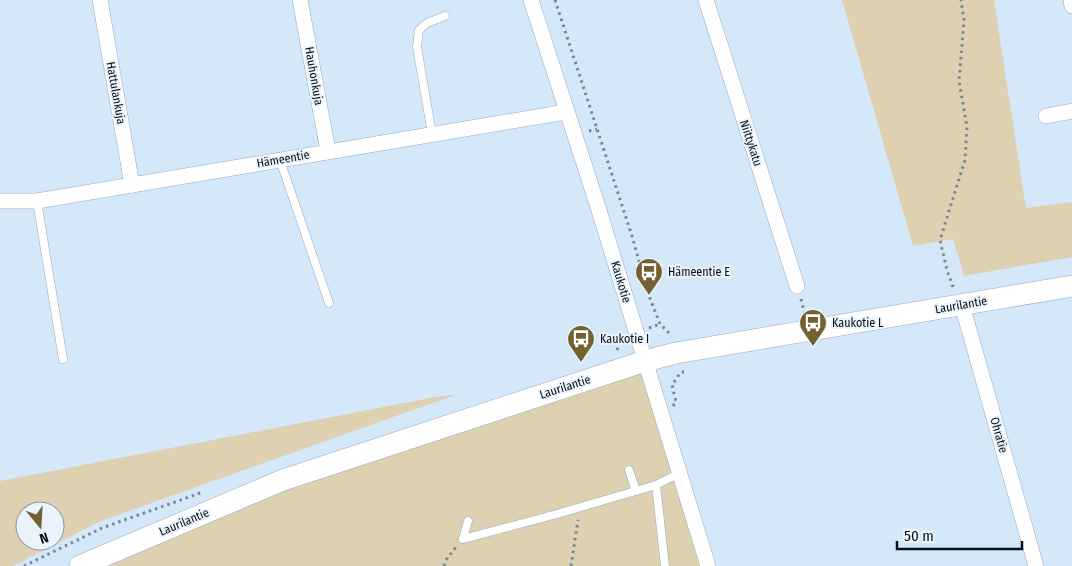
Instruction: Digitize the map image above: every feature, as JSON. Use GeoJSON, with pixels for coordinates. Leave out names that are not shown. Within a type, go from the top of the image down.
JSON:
{"type":"FeatureCollection","features":[{"type":"Feature","properties":{"kind":"street","name":"Hattulankuja"},"geometry":{"type":"LineString","coordinates":[[100,0],[132,185]]}},
{"type":"Feature","properties":{"kind":"street","name":"Hauhonkuja"},"geometry":{"type":"LineString","coordinates":[[300,0],[328,151]]}},
{"type":"Feature","properties":{"kind":"street","name":"Kaukotie"},"geometry":{"type":"LineString","coordinates":[[531,0],[598,207],[708,566]]}},
{"type":"Feature","properties":{"kind":"street","name":"Niittykatu"},"geometry":{"type":"LineString","coordinates":[[706,0],[797,286]]}},
{"type":"Feature","properties":{"kind":"street"},"geometry":{"type":"LineString","coordinates":[[1071,0],[1072,6]]}},
{"type":"Feature","properties":{"kind":"street"},"geometry":{"type":"LineString","coordinates":[[1046,116],[1072,111]]}},
{"type":"Feature","properties":{"kind":"street","name":"Hämeentie"},"geometry":{"type":"LineString","coordinates":[[0,201],[37,201],[566,112]]}},
{"type":"Feature","properties":{"kind":"street","name":"Laurilantie"},"geometry":{"type":"LineString","coordinates":[[80,566],[283,480],[646,361],[679,362],[958,297],[1072,286]]}},
{"type":"Feature","properties":{"kind":"street","name":"Ohratie"},"geometry":{"type":"LineString","coordinates":[[958,297],[1036,566]]}},
{"type":"Feature","properties":{"kind":"lane"},"geometry":{"type":"LineString","coordinates":[[432,134],[418,47],[419,30],[427,23],[444,16]]}},
{"type":"Feature","properties":{"kind":"lane"},"geometry":{"type":"LineString","coordinates":[[280,160],[329,303]]}},
{"type":"Feature","properties":{"kind":"lane"},"geometry":{"type":"LineString","coordinates":[[37,201],[63,359]]}},
{"type":"Feature","properties":{"kind":"lane"},"geometry":{"type":"LineString","coordinates":[[629,470],[636,491]]}},
{"type":"Feature","properties":{"kind":"lane"},"geometry":{"type":"LineString","coordinates":[[463,539],[656,485],[680,473]]}},
{"type":"Feature","properties":{"kind":"lane"},"geometry":{"type":"LineString","coordinates":[[656,485],[665,566]]}},
{"type":"Feature","properties":{"kind":"lane"},"geometry":{"type":"LineString","coordinates":[[463,539],[468,521]]}},
{"type":"Feature","properties":{"kind":"path"},"geometry":{"type":"LineString","coordinates":[[555,0],[632,236],[649,296],[660,324],[672,336],[679,362]]}},
{"type":"Feature","properties":{"kind":"path"},"geometry":{"type":"LineString","coordinates":[[958,297],[947,270],[940,240],[965,160],[967,127],[959,81],[964,20],[960,0]]}},
{"type":"Feature","properties":{"kind":"path"},"geometry":{"type":"LineString","coordinates":[[571,566],[579,507]]}},
{"type":"Feature","properties":{"kind":"path"},"geometry":{"type":"LineString","coordinates":[[444,566],[446,560],[463,539]]}},
{"type":"Feature","properties":{"kind":"shaded area"},"geometry":{"type":"Polygon","coordinates":[[[842,0],[994,0],[1026,208],[1072,202],[1072,257],[964,276],[953,239],[913,246],[842,0]]]}},
{"type":"Feature","properties":{"kind":"shaded area"},"geometry":{"type":"Polygon","coordinates":[[[645,361],[708,566],[80,566],[283,480],[645,361]]]}},
{"type":"Feature","properties":{"kind":"shaded area"},"geometry":{"type":"Polygon","coordinates":[[[458,394],[101,521],[65,539],[65,501],[15,501],[15,551],[42,551],[13,566],[0,566],[0,481],[458,394]]]}},
{"type":"Feature","properties":{"kind":"place","name":"Hämeentie E"},"geometry":{"type":"Point","coordinates":[649,296]}},
{"type":"Feature","properties":{"kind":"place","name":"Kaukotie L"},"geometry":{"type":"Point","coordinates":[813,347]}},
{"type":"Feature","properties":{"kind":"place","name":"Kaukotie I"},"geometry":{"type":"Point","coordinates":[581,363]}}]}
